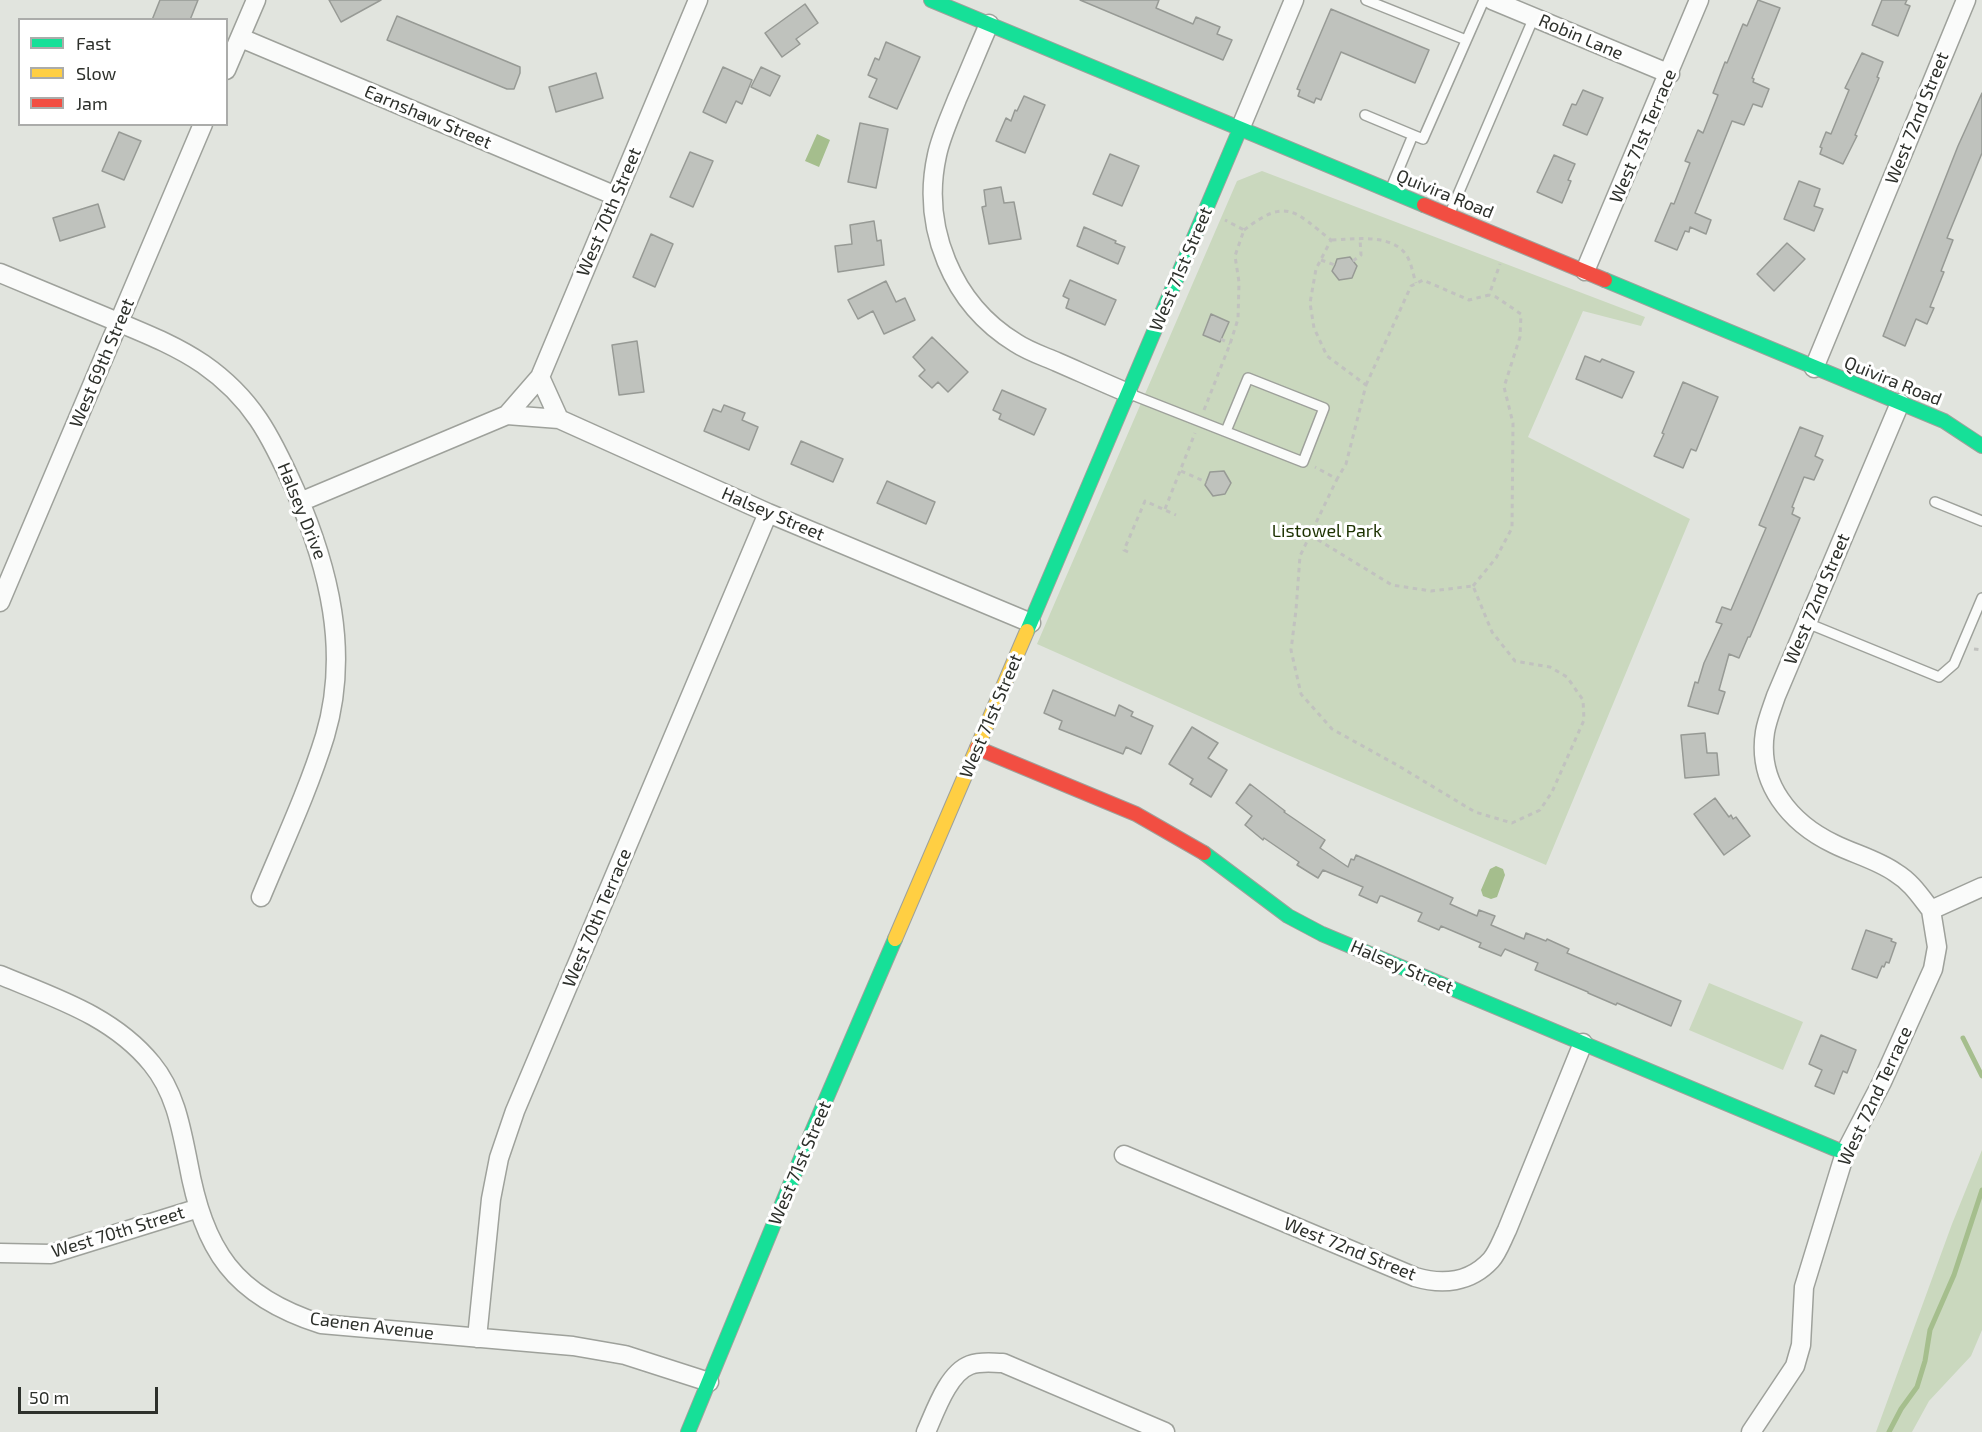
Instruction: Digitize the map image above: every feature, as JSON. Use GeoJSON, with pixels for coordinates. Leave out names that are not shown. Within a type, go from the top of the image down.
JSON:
{"type":"FeatureCollection","features":[{"type":"Feature","properties":{"kind":"street"},"geometry":{"type":"LineString","coordinates":[[228,66],[256,0]]}},
{"type":"Feature","properties":{"kind":"street","name":"West 70th Street"},"geometry":{"type":"LineString","coordinates":[[507,416],[540,377],[698,0]]}},
{"type":"Feature","properties":{"kind":"street","name":"Quivira Road"},"geometry":{"type":"LineString","coordinates":[[931,0],[1944,421],[1982,446]]}},
{"type":"Feature","properties":{"kind":"street","name":"West 71st Street"},"geometry":{"type":"LineString","coordinates":[[688,1432],[808,1141],[1031,623],[1294,0]]}},
{"type":"Feature","properties":{"kind":"street","name":"Robin Lane"},"geometry":{"type":"LineString","coordinates":[[1492,0],[1670,74]]}},
{"type":"Feature","properties":{"kind":"street","name":"West 71st Terrace"},"geometry":{"type":"LineString","coordinates":[[1586,271],[1699,0]]}},
{"type":"Feature","properties":{"kind":"street","name":"West 72nd Street"},"geometry":{"type":"LineString","coordinates":[[1814,368],[1966,0]]}},
{"type":"Feature","properties":{"kind":"street"},"geometry":{"type":"LineString","coordinates":[[989,24],[937,154],[932,188],[932,208],[937,234],[950,271],[969,301],[992,327],[1016,344],[1128,393]]}},
{"type":"Feature","properties":{"kind":"street","name":"Earnshaw Street"},"geometry":{"type":"LineString","coordinates":[[241,38],[616,196]]}},
{"type":"Feature","properties":{"kind":"street","name":"West 69th Street"},"geometry":{"type":"LineString","coordinates":[[0,602],[202,126]]}},
{"type":"Feature","properties":{"kind":"street","name":"Halsey Drive"},"geometry":{"type":"LineString","coordinates":[[0,273],[166,342],[202,364],[228,384],[254,411],[274,444],[300,502],[319,550],[334,622],[336,666],[333,700],[325,735],[310,781],[261,897]]}},
{"type":"Feature","properties":{"kind":"street"},"geometry":{"type":"LineString","coordinates":[[540,377],[558,419]]}},
{"type":"Feature","properties":{"kind":"street","name":"West 72nd Street"},"geometry":{"type":"LineString","coordinates":[[1900,404],[1776,696],[1765,732],[1765,758],[1770,781],[1778,800],[1795,819],[1817,836],[1895,872],[1910,884],[1931,909]]}},
{"type":"Feature","properties":{"kind":"street","name":"West 70th Street"},"geometry":{"type":"LineString","coordinates":[[300,502],[507,416],[558,419]]}},
{"type":"Feature","properties":{"kind":"street","name":"Halsey Street"},"geometry":{"type":"LineString","coordinates":[[558,419],[768,513],[1031,623]]}},
{"type":"Feature","properties":{"kind":"street","name":"Quivira Road"},"geometry":{"type":"LineString","coordinates":[[1944,421],[1973,423]]}},
{"type":"Feature","properties":{"kind":"street","name":"West 70th Terrace"},"geometry":{"type":"LineString","coordinates":[[477,1338],[491,1199],[499,1158],[515,1111],[768,513]]}},
{"type":"Feature","properties":{"kind":"street","name":"Halsey Street"},"geometry":{"type":"LineString","coordinates":[[977,748],[1136,814],[1163,828],[1204,853],[1288,916],[1322,934],[1845,1153]]}},
{"type":"Feature","properties":{"kind":"street"},"geometry":{"type":"LineString","coordinates":[[1931,909],[1982,887]]}},
{"type":"Feature","properties":{"kind":"street","name":"West 72nd Terrace"},"geometry":{"type":"LineString","coordinates":[[1751,1432],[1795,1366],[1801,1345],[1804,1287],[1845,1153],[1882,1082],[1933,969],[1936,947],[1931,909]]}},
{"type":"Feature","properties":{"kind":"street","name":"Caenen Avenue"},"geometry":{"type":"LineString","coordinates":[[0,975],[104,1021],[132,1042],[153,1065],[167,1086],[180,1119],[190,1175],[207,1234],[229,1267],[266,1300],[292,1314],[321,1323],[573,1346],[625,1355],[709,1382]]}},
{"type":"Feature","properties":{"kind":"street","name":"West 72nd Street"},"geometry":{"type":"LineString","coordinates":[[1124,1155],[1415,1277],[1432,1282],[1454,1281],[1475,1274],[1492,1259],[1507,1230],[1583,1043]]}},
{"type":"Feature","properties":{"kind":"street","name":"West 70th Street"},"geometry":{"type":"LineString","coordinates":[[0,1253],[51,1254],[199,1208]]}},
{"type":"Feature","properties":{"kind":"street"},"geometry":{"type":"LineString","coordinates":[[926,1432],[946,1386],[968,1366],[985,1362],[1003,1363],[1165,1432]]}},
{"type":"Feature","properties":{"kind":"lane"},"geometry":{"type":"LineString","coordinates":[[1366,0],[1466,40]]}},
{"type":"Feature","properties":{"kind":"lane"},"geometry":{"type":"LineString","coordinates":[[1365,115],[1423,139],[1484,0]]}},
{"type":"Feature","properties":{"kind":"lane"},"geometry":{"type":"LineString","coordinates":[[1449,215],[1534,17]]}},
{"type":"Feature","properties":{"kind":"lane"},"geometry":{"type":"LineString","coordinates":[[1390,191],[1413,135]]}},
{"type":"Feature","properties":{"kind":"lane"},"geometry":{"type":"LineString","coordinates":[[1128,393],[1303,462],[1324,408],[1248,378],[1226,431]]}},
{"type":"Feature","properties":{"kind":"lane"},"geometry":{"type":"LineString","coordinates":[[1935,502],[1982,521]]}},
{"type":"Feature","properties":{"kind":"lane"},"geometry":{"type":"LineString","coordinates":[[1807,623],[1939,677],[1954,664],[1982,598]]}},
{"type":"Feature","properties":{"kind":"path"},"geometry":{"type":"LineString","coordinates":[[1221,339],[1230,344],[1238,319],[1239,282],[1235,256],[1244,230],[1263,216],[1286,209],[1300,216],[1331,240],[1360,239],[1390,242],[1405,253],[1416,283]]}},
{"type":"Feature","properties":{"kind":"path"},"geometry":{"type":"LineString","coordinates":[[1224,220],[1244,230]]}},
{"type":"Feature","properties":{"kind":"path"},"geometry":{"type":"LineString","coordinates":[[1353,261],[1361,255],[1360,239]]}},
{"type":"Feature","properties":{"kind":"path"},"geometry":{"type":"LineString","coordinates":[[1331,240],[1316,269],[1310,303],[1314,328],[1327,356],[1366,385]]}},
{"type":"Feature","properties":{"kind":"path"},"geometry":{"type":"LineString","coordinates":[[1321,260],[1335,265]]}},
{"type":"Feature","properties":{"kind":"path"},"geometry":{"type":"LineString","coordinates":[[1489,294],[1500,264]]}},
{"type":"Feature","properties":{"kind":"path"},"geometry":{"type":"LineString","coordinates":[[1310,535],[1392,585],[1431,591],[1473,586],[1496,558],[1512,528],[1513,423],[1504,387],[1520,337],[1521,314],[1489,294],[1469,300],[1423,280],[1411,286],[1366,385],[1346,464],[1337,479],[1310,535],[1300,556],[1291,650],[1301,694],[1332,729],[1475,812],[1512,823],[1540,810],[1552,792],[1584,720],[1583,700],[1567,676],[1550,667],[1515,661],[1492,632],[1473,586]]}},
{"type":"Feature","properties":{"kind":"path"},"geometry":{"type":"LineString","coordinates":[[1303,462],[1337,479]]}},
{"type":"Feature","properties":{"kind":"path"},"geometry":{"type":"LineString","coordinates":[[1181,471],[1206,482]]}},
{"type":"Feature","properties":{"kind":"path"},"geometry":{"type":"LineString","coordinates":[[1128,552],[1124,550],[1145,501],[1176,515]]}},
{"type":"Feature","properties":{"kind":"green space","name":"Listowel Park"},"geometry":{"type":"Polygon","coordinates":[[[1262,171],[1645,317],[1641,326],[1583,311],[1528,437],[1690,519],[1546,865],[1269,747],[1037,644],[1237,181],[1262,171]]]}},
{"type":"Feature","properties":{"kind":"green space"},"geometry":{"type":"Polygon","coordinates":[[[1709,983],[1803,1022],[1783,1070],[1689,1030],[1709,983]]]}},
{"type":"Feature","properties":{"kind":"green space"},"geometry":{"type":"Polygon","coordinates":[[[1982,1150],[1982,1330],[1971,1356],[1929,1401],[1912,1432],[1876,1432],[1952,1224],[1982,1150]]]}},
{"type":"Feature","properties":{"kind":"shaded area"},"geometry":{"type":"Polygon","coordinates":[[[817,134],[830,140],[819,167],[805,161],[817,134]]]}},
{"type":"Feature","properties":{"kind":"shaded area"},"geometry":{"type":"Polygon","coordinates":[[[1496,866],[1503,869],[1505,875],[1497,897],[1491,899],[1483,896],[1481,890],[1490,869],[1496,866]]]}},
{"type":"Feature","properties":{"kind":"building"},"geometry":{"type":"Polygon","coordinates":[[[160,0],[198,0],[191,18],[153,18],[160,0]]]}},
{"type":"Feature","properties":{"kind":"building"},"geometry":{"type":"Polygon","coordinates":[[[329,0],[381,0],[341,22],[329,0]]]}},
{"type":"Feature","properties":{"kind":"building"},"geometry":{"type":"Polygon","coordinates":[[[1080,0],[1159,0],[1156,8],[1193,24],[1196,17],[1220,27],[1217,34],[1232,40],[1223,60],[1080,0]]]}},
{"type":"Feature","properties":{"kind":"building"},"geometry":{"type":"Polygon","coordinates":[[[1758,0],[1780,8],[1752,78],[1753,82],[1769,89],[1762,107],[1753,104],[1744,125],[1732,121],[1695,213],[1711,220],[1706,234],[1690,227],[1689,232],[1685,231],[1677,250],[1655,241],[1671,203],[1674,204],[1690,163],[1685,161],[1698,130],[1703,133],[1718,95],[1713,93],[1725,62],[1727,63],[1743,24],[1747,26],[1758,0]]]}},
{"type":"Feature","properties":{"kind":"building"},"geometry":{"type":"Polygon","coordinates":[[[1882,0],[1907,0],[1905,4],[1910,6],[1898,36],[1872,25],[1882,0]]]}},
{"type":"Feature","properties":{"kind":"building"},"geometry":{"type":"Polygon","coordinates":[[[805,4],[818,23],[796,39],[800,44],[782,57],[765,33],[805,4]]]}},
{"type":"Feature","properties":{"kind":"building"},"geometry":{"type":"Polygon","coordinates":[[[1331,9],[1429,50],[1415,83],[1341,52],[1321,100],[1316,98],[1314,103],[1298,96],[1300,90],[1297,89],[1331,9]]]}},
{"type":"Feature","properties":{"kind":"building"},"geometry":{"type":"Polygon","coordinates":[[[397,16],[520,67],[514,89],[507,89],[387,40],[397,16]]]}},
{"type":"Feature","properties":{"kind":"building"},"geometry":{"type":"Polygon","coordinates":[[[886,42],[920,57],[897,109],[869,97],[877,79],[868,75],[875,58],[879,60],[886,42]]]}},
{"type":"Feature","properties":{"kind":"building"},"geometry":{"type":"Polygon","coordinates":[[[1862,53],[1883,62],[1877,77],[1879,78],[1855,135],[1857,136],[1843,164],[1820,154],[1822,148],[1820,147],[1826,132],[1831,134],[1849,90],[1845,88],[1862,53]]]}},
{"type":"Feature","properties":{"kind":"building"},"geometry":{"type":"Polygon","coordinates":[[[723,67],[752,80],[742,104],[736,101],[726,123],[703,112],[723,67]]]}},
{"type":"Feature","properties":{"kind":"building"},"geometry":{"type":"Polygon","coordinates":[[[761,67],[780,76],[770,96],[751,87],[761,67]]]}},
{"type":"Feature","properties":{"kind":"building"},"geometry":{"type":"Polygon","coordinates":[[[596,73],[603,98],[556,112],[549,87],[596,73]]]}},
{"type":"Feature","properties":{"kind":"building"},"geometry":{"type":"Polygon","coordinates":[[[1583,90],[1603,98],[1587,135],[1563,125],[1572,104],[1576,105],[1583,90]]]}},
{"type":"Feature","properties":{"kind":"building"},"geometry":{"type":"Polygon","coordinates":[[[1982,93],[1982,153],[1947,238],[1953,240],[1941,271],[1944,272],[1930,307],[1934,308],[1927,324],[1916,319],[1905,346],[1883,336],[1958,146],[1982,93]]]}},
{"type":"Feature","properties":{"kind":"building"},"geometry":{"type":"Polygon","coordinates":[[[1024,96],[1045,105],[1025,153],[996,141],[1006,118],[1011,121],[1024,96]]]}},
{"type":"Feature","properties":{"kind":"building"},"geometry":{"type":"Polygon","coordinates":[[[860,123],[888,129],[876,188],[848,182],[860,123]]]}},
{"type":"Feature","properties":{"kind":"building"},"geometry":{"type":"Polygon","coordinates":[[[119,132],[141,141],[124,180],[102,171],[119,132]]]}},
{"type":"Feature","properties":{"kind":"building"},"geometry":{"type":"Polygon","coordinates":[[[690,152],[713,161],[693,207],[670,197],[690,152]]]}},
{"type":"Feature","properties":{"kind":"building"},"geometry":{"type":"Polygon","coordinates":[[[1110,154],[1139,166],[1122,206],[1093,194],[1110,154]]]}},
{"type":"Feature","properties":{"kind":"building"},"geometry":{"type":"Polygon","coordinates":[[[1554,155],[1575,164],[1562,203],[1537,192],[1554,155]]]}},
{"type":"Feature","properties":{"kind":"building"},"geometry":{"type":"Polygon","coordinates":[[[1799,181],[1820,189],[1814,206],[1823,209],[1814,231],[1784,219],[1799,181]]]}},
{"type":"Feature","properties":{"kind":"building"},"geometry":{"type":"Polygon","coordinates":[[[1001,187],[1004,203],[1014,202],[1021,239],[989,244],[982,207],[986,206],[984,190],[1001,187]]]}},
{"type":"Feature","properties":{"kind":"building"},"geometry":{"type":"Polygon","coordinates":[[[98,204],[105,227],[60,241],[53,218],[98,204]]]}},
{"type":"Feature","properties":{"kind":"building"},"geometry":{"type":"Polygon","coordinates":[[[874,221],[877,241],[881,240],[884,265],[838,272],[835,246],[852,244],[850,225],[874,221]]]}},
{"type":"Feature","properties":{"kind":"building"},"geometry":{"type":"Polygon","coordinates":[[[1084,227],[1125,247],[1118,264],[1077,246],[1084,227]]]}},
{"type":"Feature","properties":{"kind":"building"},"geometry":{"type":"Polygon","coordinates":[[[651,234],[673,244],[655,287],[633,277],[651,234]]]}},
{"type":"Feature","properties":{"kind":"building"},"geometry":{"type":"Polygon","coordinates":[[[1787,243],[1805,259],[1774,291],[1757,274],[1787,243]]]}},
{"type":"Feature","properties":{"kind":"building"},"geometry":{"type":"Polygon","coordinates":[[[1350,257],[1357,266],[1352,278],[1339,280],[1332,271],[1337,259],[1350,257]]]}},
{"type":"Feature","properties":{"kind":"building"},"geometry":{"type":"Polygon","coordinates":[[[1070,280],[1116,300],[1105,325],[1066,308],[1069,299],[1063,296],[1070,280]]]}},
{"type":"Feature","properties":{"kind":"building"},"geometry":{"type":"Polygon","coordinates":[[[886,281],[896,302],[905,298],[915,320],[884,334],[873,311],[858,319],[848,300],[886,281]]]}},
{"type":"Feature","properties":{"kind":"building"},"geometry":{"type":"Polygon","coordinates":[[[1211,314],[1229,322],[1220,342],[1203,335],[1211,314]]]}},
{"type":"Feature","properties":{"kind":"building"},"geometry":{"type":"Polygon","coordinates":[[[932,337],[968,372],[948,392],[938,382],[932,388],[919,376],[925,370],[913,357],[932,337]]]}},
{"type":"Feature","properties":{"kind":"building"},"geometry":{"type":"Polygon","coordinates":[[[637,341],[644,392],[619,395],[612,345],[637,341]]]}},
{"type":"Feature","properties":{"kind":"building"},"geometry":{"type":"Polygon","coordinates":[[[1585,356],[1600,362],[1602,359],[1634,372],[1622,398],[1576,379],[1585,356]]]}},
{"type":"Feature","properties":{"kind":"building"},"geometry":{"type":"Polygon","coordinates":[[[1683,382],[1718,397],[1696,451],[1691,449],[1683,468],[1654,456],[1683,382]]]}},
{"type":"Feature","properties":{"kind":"building"},"geometry":{"type":"Polygon","coordinates":[[[1002,390],[1046,409],[1034,435],[999,419],[1001,414],[993,410],[1002,390]]]}},
{"type":"Feature","properties":{"kind":"building"},"geometry":{"type":"Polygon","coordinates":[[[724,405],[745,413],[742,420],[758,427],[749,450],[704,431],[713,409],[721,412],[724,405]]]}},
{"type":"Feature","properties":{"kind":"building"},"geometry":{"type":"Polygon","coordinates":[[[1800,427],[1823,436],[1815,456],[1823,460],[1814,480],[1804,477],[1792,507],[1794,508],[1792,514],[1800,518],[1750,637],[1739,658],[1729,654],[1719,690],[1725,692],[1718,714],[1688,706],[1695,682],[1698,683],[1704,663],[1722,624],[1716,622],[1722,607],[1731,610],[1766,528],[1759,525],[1800,427]]]}},
{"type":"Feature","properties":{"kind":"building"},"geometry":{"type":"Polygon","coordinates":[[[801,441],[843,459],[833,482],[791,464],[801,441]]]}},
{"type":"Feature","properties":{"kind":"building"},"geometry":{"type":"Polygon","coordinates":[[[1224,471],[1231,483],[1225,494],[1213,496],[1205,485],[1210,472],[1224,471]]]}},
{"type":"Feature","properties":{"kind":"building"},"geometry":{"type":"Polygon","coordinates":[[[887,481],[935,502],[926,524],[877,503],[887,481]]]}},
{"type":"Feature","properties":{"kind":"building"},"geometry":{"type":"Polygon","coordinates":[[[1053,690],[1115,716],[1119,705],[1133,712],[1131,716],[1153,726],[1141,754],[1126,747],[1123,754],[1059,729],[1062,721],[1044,713],[1053,690]]]}},
{"type":"Feature","properties":{"kind":"building"},"geometry":{"type":"Polygon","coordinates":[[[1192,727],[1218,743],[1208,758],[1227,770],[1211,797],[1190,784],[1193,779],[1169,764],[1192,727]]]}},
{"type":"Feature","properties":{"kind":"building"},"geometry":{"type":"Polygon","coordinates":[[[1705,733],[1707,753],[1717,753],[1719,775],[1685,778],[1681,735],[1705,733]]]}},
{"type":"Feature","properties":{"kind":"building"},"geometry":{"type":"Polygon","coordinates":[[[1250,784],[1284,812],[1325,840],[1320,848],[1348,867],[1351,859],[1354,860],[1356,855],[1453,898],[1450,904],[1477,916],[1479,910],[1495,916],[1491,925],[1524,939],[1526,933],[1546,941],[1547,939],[1569,949],[1567,953],[1681,1001],[1671,1026],[1535,970],[1538,963],[1505,949],[1501,956],[1479,947],[1481,943],[1441,926],[1439,930],[1418,921],[1422,913],[1382,896],[1377,903],[1359,895],[1363,887],[1323,870],[1318,878],[1297,865],[1299,862],[1264,838],[1263,840],[1245,825],[1252,816],[1236,803],[1250,784]]]}},
{"type":"Feature","properties":{"kind":"building"},"geometry":{"type":"Polygon","coordinates":[[[1715,798],[1729,817],[1731,815],[1733,819],[1736,817],[1750,836],[1724,855],[1694,814],[1715,798]]]}},
{"type":"Feature","properties":{"kind":"building"},"geometry":{"type":"Polygon","coordinates":[[[1866,930],[1892,939],[1891,941],[1896,943],[1889,963],[1886,962],[1884,967],[1882,966],[1877,978],[1852,969],[1866,930]]]}},
{"type":"Feature","properties":{"kind":"building"},"geometry":{"type":"Polygon","coordinates":[[[1821,1035],[1856,1050],[1847,1073],[1843,1071],[1834,1094],[1815,1086],[1822,1070],[1809,1064],[1821,1035]]]}},
{"type":"Feature","properties":{"kind":"waterway"},"geometry":{"type":"LineString","coordinates":[[1963,1038],[1982,1076]]}},
{"type":"Feature","properties":{"kind":"waterway"},"geometry":{"type":"LineString","coordinates":[[1889,1432],[1901,1409],[1917,1387],[1925,1361],[1930,1330],[1954,1275],[1982,1190]]}},
{"type":"Feature","properties":{"kind":"traffic: fast"},"geometry":{"type":"LineString","coordinates":[[931,0],[1424,205]]}},
{"type":"Feature","properties":{"kind":"traffic: fast"},"geometry":{"type":"LineString","coordinates":[[1027,631],[1240,129]]}},
{"type":"Feature","properties":{"kind":"traffic: fast"},"geometry":{"type":"LineString","coordinates":[[1605,280],[1944,421],[1982,446]]}},
{"type":"Feature","properties":{"kind":"traffic: fast"},"geometry":{"type":"LineString","coordinates":[[1204,853],[1288,916],[1322,934],[1845,1153]]}},
{"type":"Feature","properties":{"kind":"traffic: fast"},"geometry":{"type":"LineString","coordinates":[[688,1432],[808,1141],[895,939]]}},
{"type":"Feature","properties":{"kind":"traffic: slow"},"geometry":{"type":"LineString","coordinates":[[895,939],[1027,631]]}},
{"type":"Feature","properties":{"kind":"traffic: jam"},"geometry":{"type":"LineString","coordinates":[[1424,205],[1605,280]]}},
{"type":"Feature","properties":{"kind":"traffic: jam"},"geometry":{"type":"LineString","coordinates":[[977,748],[1136,814],[1204,853]]}}]}
